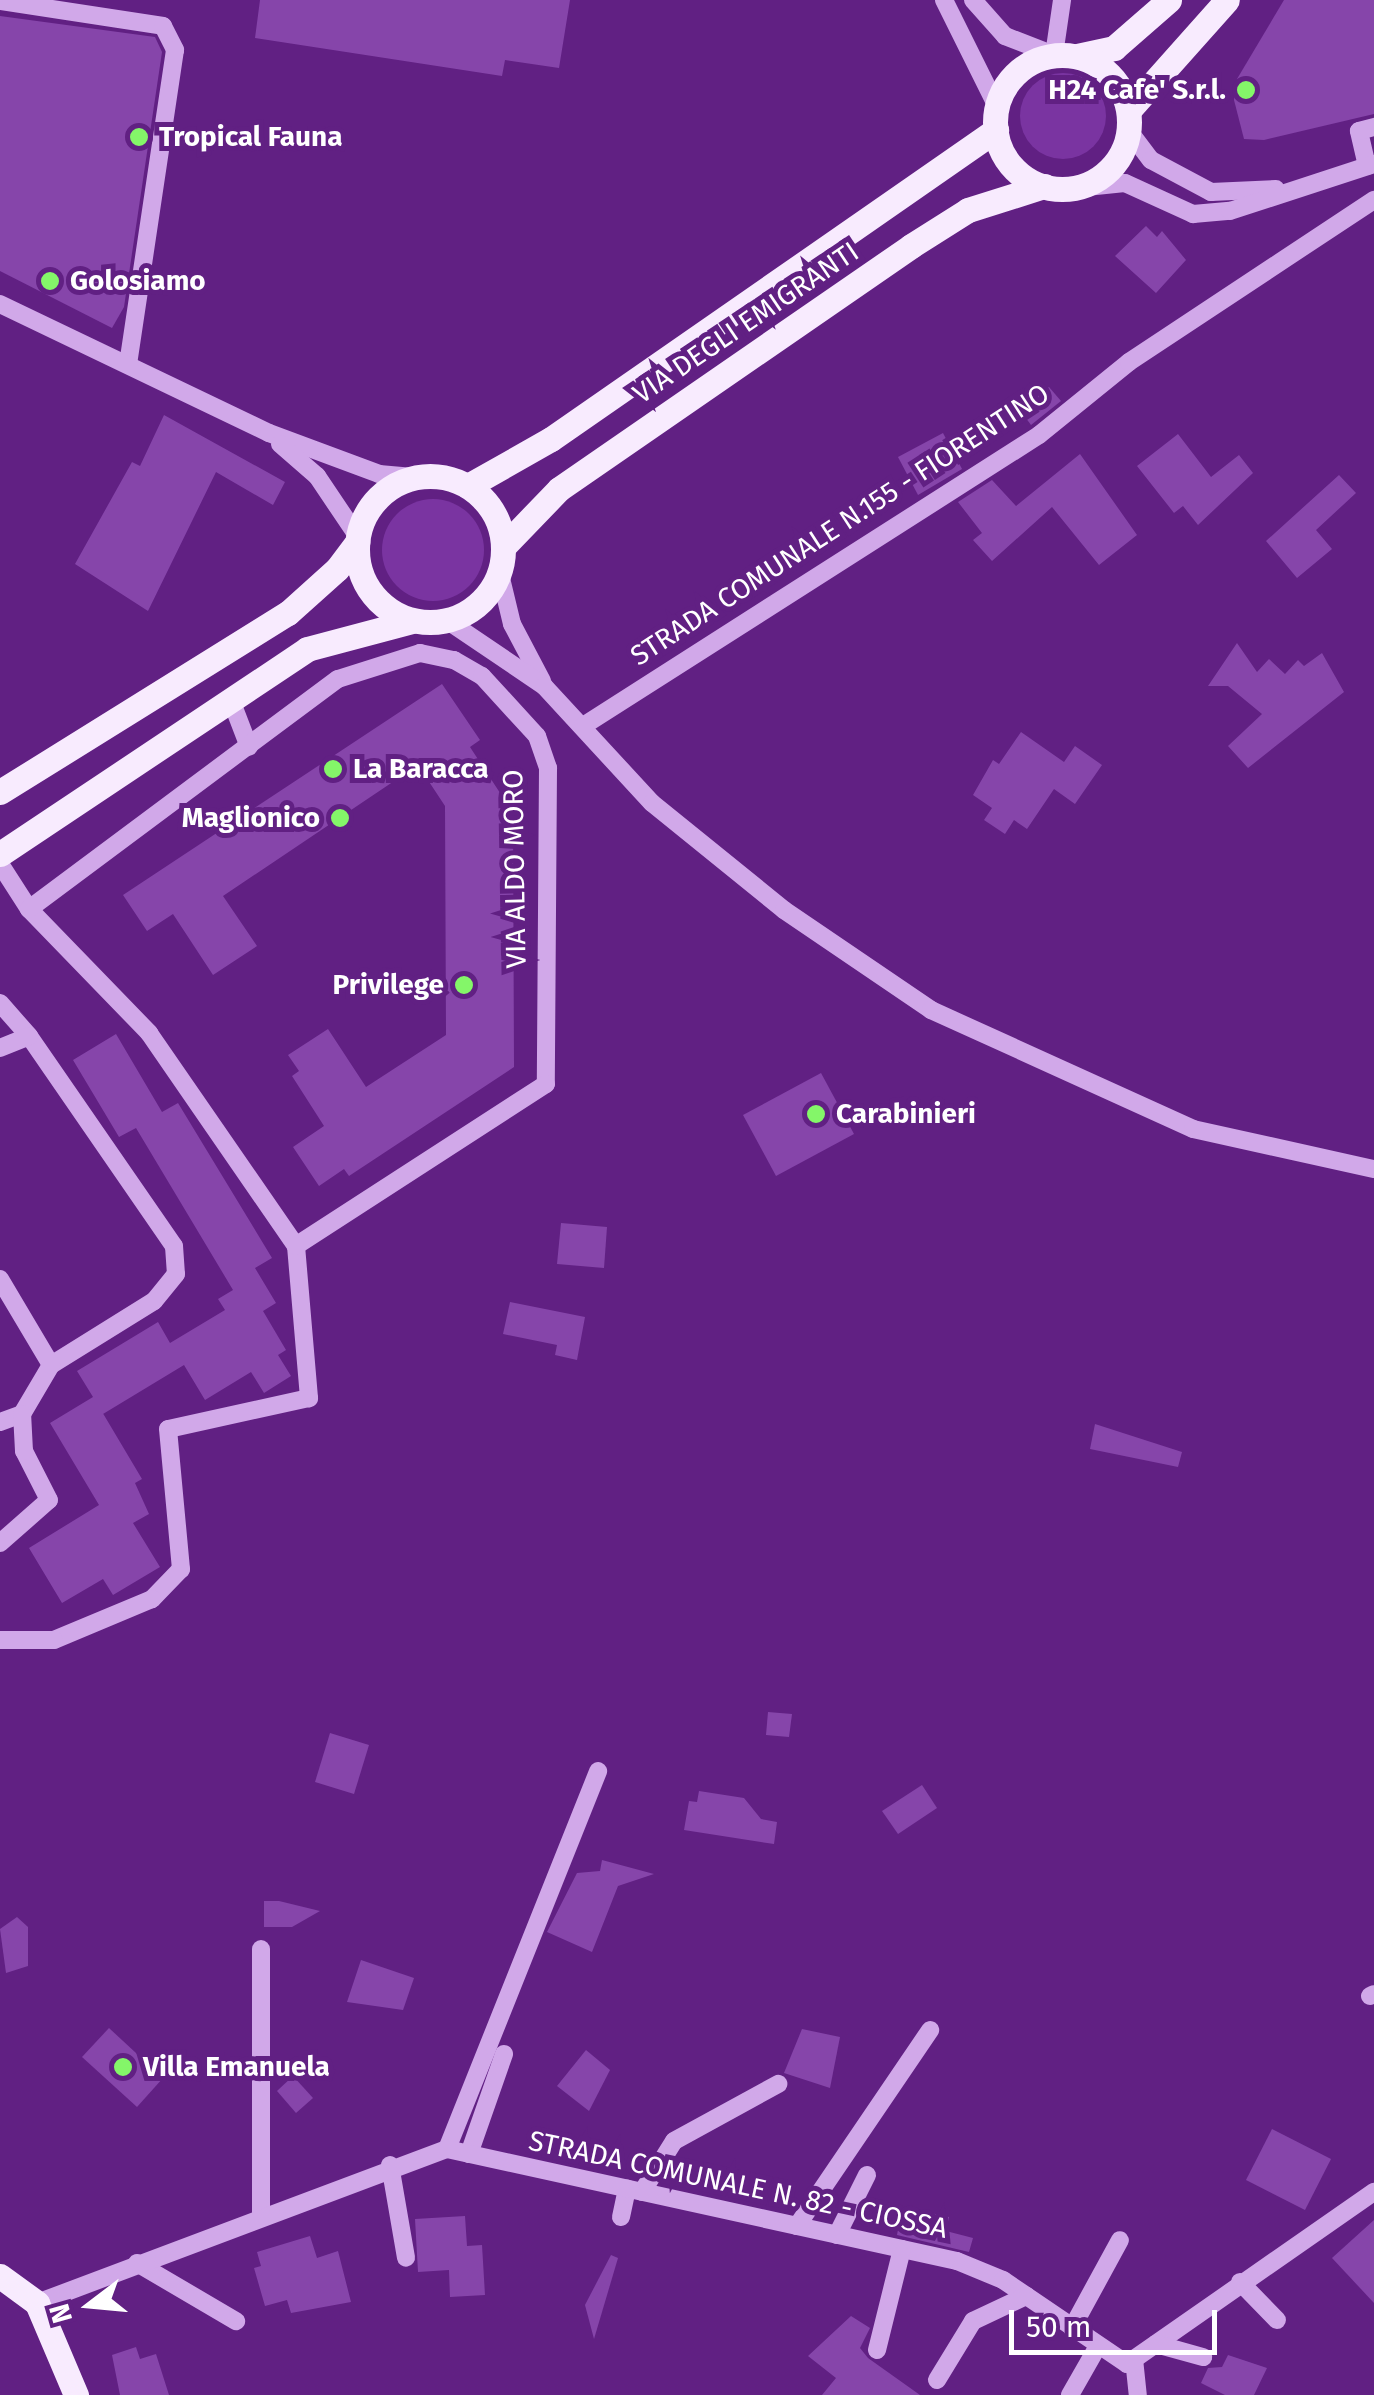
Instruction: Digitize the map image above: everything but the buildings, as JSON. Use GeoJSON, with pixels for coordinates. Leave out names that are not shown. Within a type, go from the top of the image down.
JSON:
{"type":"FeatureCollection","features":[{"type":"Feature","properties":{"kind":"main road","name":"VIA DEGLI EMIGRANTI"},"geometry":{"type":"LineString","coordinates":[[468,486],[552,440],[996,118],[1017,72],[1066,55],[1114,48],[1169,0]]}},
{"type":"Feature","properties":{"kind":"main road","name":"VIA DEGLI EMIGRANTI"},"geometry":{"type":"LineString","coordinates":[[504,546],[556,491],[968,210],[1108,171],[1129,120],[1226,0]]}},
{"type":"Feature","properties":{"kind":"main road"},"geometry":{"type":"LineString","coordinates":[[1066,55],[1111,75],[1129,120]]}},
{"type":"Feature","properties":{"kind":"main road"},"geometry":{"type":"LineString","coordinates":[[996,118],[1012,165],[1056,188]]}},
{"type":"Feature","properties":{"kind":"main road"},"geometry":{"type":"LineString","coordinates":[[0,792],[288,612],[338,569],[378,498],[416,477],[468,486],[499,522],[504,546],[500,574],[470,612],[448,621],[412,621],[306,649],[0,854]]}},
{"type":"Feature","properties":{"kind":"main road"},"geometry":{"type":"LineString","coordinates":[[357,540],[371,592],[412,621]]}},
{"type":"Feature","properties":{"kind":"main road"},"geometry":{"type":"LineString","coordinates":[[0,2276],[37,2302],[76,2395]]}},
{"type":"Feature","properties":{"kind":"street"},"geometry":{"type":"LineString","coordinates":[[944,0],[996,118]]}},
{"type":"Feature","properties":{"kind":"street"},"geometry":{"type":"LineString","coordinates":[[973,0],[1004,36],[1066,55],[1062,0]]}},
{"type":"Feature","properties":{"kind":"street"},"geometry":{"type":"LineString","coordinates":[[0,1],[163,26],[174,50],[128,365]]}},
{"type":"Feature","properties":{"kind":"street"},"geometry":{"type":"LineString","coordinates":[[1129,120],[1151,160],[1211,192],[1291,188]]}},
{"type":"Feature","properties":{"kind":"street"},"geometry":{"type":"LineString","coordinates":[[1056,188],[1125,182],[1193,214],[1230,212],[1291,188],[1370,165],[1359,131],[1374,126]]}},
{"type":"Feature","properties":{"kind":"street","name":"STRADA COMUNALE N.155 - FIORENTINO"},"geometry":{"type":"LineString","coordinates":[[582,726],[1039,435],[1129,362],[1374,200]]}},
{"type":"Feature","properties":{"kind":"street"},"geometry":{"type":"LineString","coordinates":[[0,304],[269,433],[379,474],[416,477]]}},
{"type":"Feature","properties":{"kind":"street"},"geometry":{"type":"LineString","coordinates":[[269,433],[317,476],[357,540]]}},
{"type":"Feature","properties":{"kind":"street"},"geometry":{"type":"LineString","coordinates":[[500,574],[512,624],[544,686]]}},
{"type":"Feature","properties":{"kind":"street"},"geometry":{"type":"LineString","coordinates":[[448,621],[544,686],[682,827],[784,910],[930,1010],[1193,1130],[1374,1169]]}},
{"type":"Feature","properties":{"kind":"street","name":"VIA ALDO MORO"},"geometry":{"type":"LineString","coordinates":[[29,909],[338,679],[420,654],[454,660],[482,676],[537,736],[548,768],[546,1084],[296,1246]]}},
{"type":"Feature","properties":{"kind":"street"},"geometry":{"type":"LineString","coordinates":[[230,700],[249,747]]}},
{"type":"Feature","properties":{"kind":"street"},"geometry":{"type":"LineString","coordinates":[[0,864],[29,909],[148,1032],[296,1246],[309,1398],[168,1429],[181,1569],[152,1600],[54,1640],[0,1640]]}},
{"type":"Feature","properties":{"kind":"street"},"geometry":{"type":"LineString","coordinates":[[0,1004],[29,1036],[174,1246],[175,1260],[168,1290],[154,1302],[51,1366],[22,1414],[24,1451],[49,1500],[0,1543]]}},
{"type":"Feature","properties":{"kind":"street"},"geometry":{"type":"LineString","coordinates":[[0,1048],[29,1036]]}},
{"type":"Feature","properties":{"kind":"street"},"geometry":{"type":"LineString","coordinates":[[0,1280],[51,1366]]}},
{"type":"Feature","properties":{"kind":"street"},"geometry":{"type":"LineString","coordinates":[[0,1422],[22,1414]]}},
{"type":"Feature","properties":{"kind":"street"},"geometry":{"type":"LineString","coordinates":[[447,2149],[598,1771]]}},
{"type":"Feature","properties":{"kind":"street"},"geometry":{"type":"LineString","coordinates":[[260,1949],[261,2215]]}},
{"type":"Feature","properties":{"kind":"street"},"geometry":{"type":"LineString","coordinates":[[797,2226],[930,2030]]}},
{"type":"Feature","properties":{"kind":"street"},"geometry":{"type":"LineString","coordinates":[[469,2154],[504,2054]]}},
{"type":"Feature","properties":{"kind":"street"},"geometry":{"type":"LineString","coordinates":[[621,2217],[634,2190],[674,2142],[778,2084]]}},
{"type":"Feature","properties":{"kind":"street","name":"STRADA COMUNALE N. 82 - CIOSSA"},"geometry":{"type":"LineString","coordinates":[[37,2302],[261,2215],[321,2197],[390,2165],[447,2149],[956,2261],[1026,2296],[1127,2364],[1134,2359]]}},
{"type":"Feature","properties":{"kind":"street"},"geometry":{"type":"LineString","coordinates":[[390,2165],[406,2258]]}},
{"type":"Feature","properties":{"kind":"street"},"geometry":{"type":"LineString","coordinates":[[838,2235],[866,2175]]}},
{"type":"Feature","properties":{"kind":"street"},"geometry":{"type":"LineString","coordinates":[[1138,2395],[1134,2359],[1374,2192]]}},
{"type":"Feature","properties":{"kind":"street"},"geometry":{"type":"LineString","coordinates":[[1072,2328],[1120,2240]]}},
{"type":"Feature","properties":{"kind":"street"},"geometry":{"type":"LineString","coordinates":[[877,2350],[902,2249]]}},
{"type":"Feature","properties":{"kind":"street"},"geometry":{"type":"LineString","coordinates":[[137,2263],[236,2321]]}},
{"type":"Feature","properties":{"kind":"street"},"geometry":{"type":"LineString","coordinates":[[1240,2282],[1277,2320]]}},
{"type":"Feature","properties":{"kind":"street"},"geometry":{"type":"LineString","coordinates":[[937,2380],[973,2321],[1026,2296]]}},
{"type":"Feature","properties":{"kind":"street"},"geometry":{"type":"LineString","coordinates":[[1156,2344],[1203,2356]]}},
{"type":"Feature","properties":{"kind":"street"},"geometry":{"type":"LineString","coordinates":[[1070,2395],[1098,2346]]}},
{"type":"Feature","properties":{"kind":"shaded area"},"geometry":{"type":"Polygon","coordinates":[[[1063,73],[1093,86],[1106,116],[1093,146],[1063,159],[1033,146],[1020,116],[1033,86],[1063,73]]]}},
{"type":"Feature","properties":{"kind":"shaded area"},"geometry":{"type":"Polygon","coordinates":[[[433,499],[452,503],[469,514],[480,531],[484,550],[480,569],[469,586],[452,597],[433,601],[414,597],[397,586],[386,569],[382,550],[386,531],[397,514],[414,503],[433,499]]]}},
{"type":"Feature","properties":{"kind":"place","name":"H24 Cafe' S.r.l."},"geometry":{"type":"Point","coordinates":[1246,90]}},
{"type":"Feature","properties":{"kind":"place","name":"Tropical Fauna"},"geometry":{"type":"Point","coordinates":[139,137]}},
{"type":"Feature","properties":{"kind":"place","name":"Golosiamo"},"geometry":{"type":"Point","coordinates":[50,281]}},
{"type":"Feature","properties":{"kind":"place","name":"La Baracca"},"geometry":{"type":"Point","coordinates":[333,769]}},
{"type":"Feature","properties":{"kind":"place","name":"Maglionico"},"geometry":{"type":"Point","coordinates":[340,818]}},
{"type":"Feature","properties":{"kind":"place","name":"Privilege"},"geometry":{"type":"Point","coordinates":[464,985]}},
{"type":"Feature","properties":{"kind":"place","name":"Carabinieri"},"geometry":{"type":"Point","coordinates":[816,1114]}},
{"type":"Feature","properties":{"kind":"place","name":"Villa Emanuela"},"geometry":{"type":"Point","coordinates":[123,2067]}}]}
